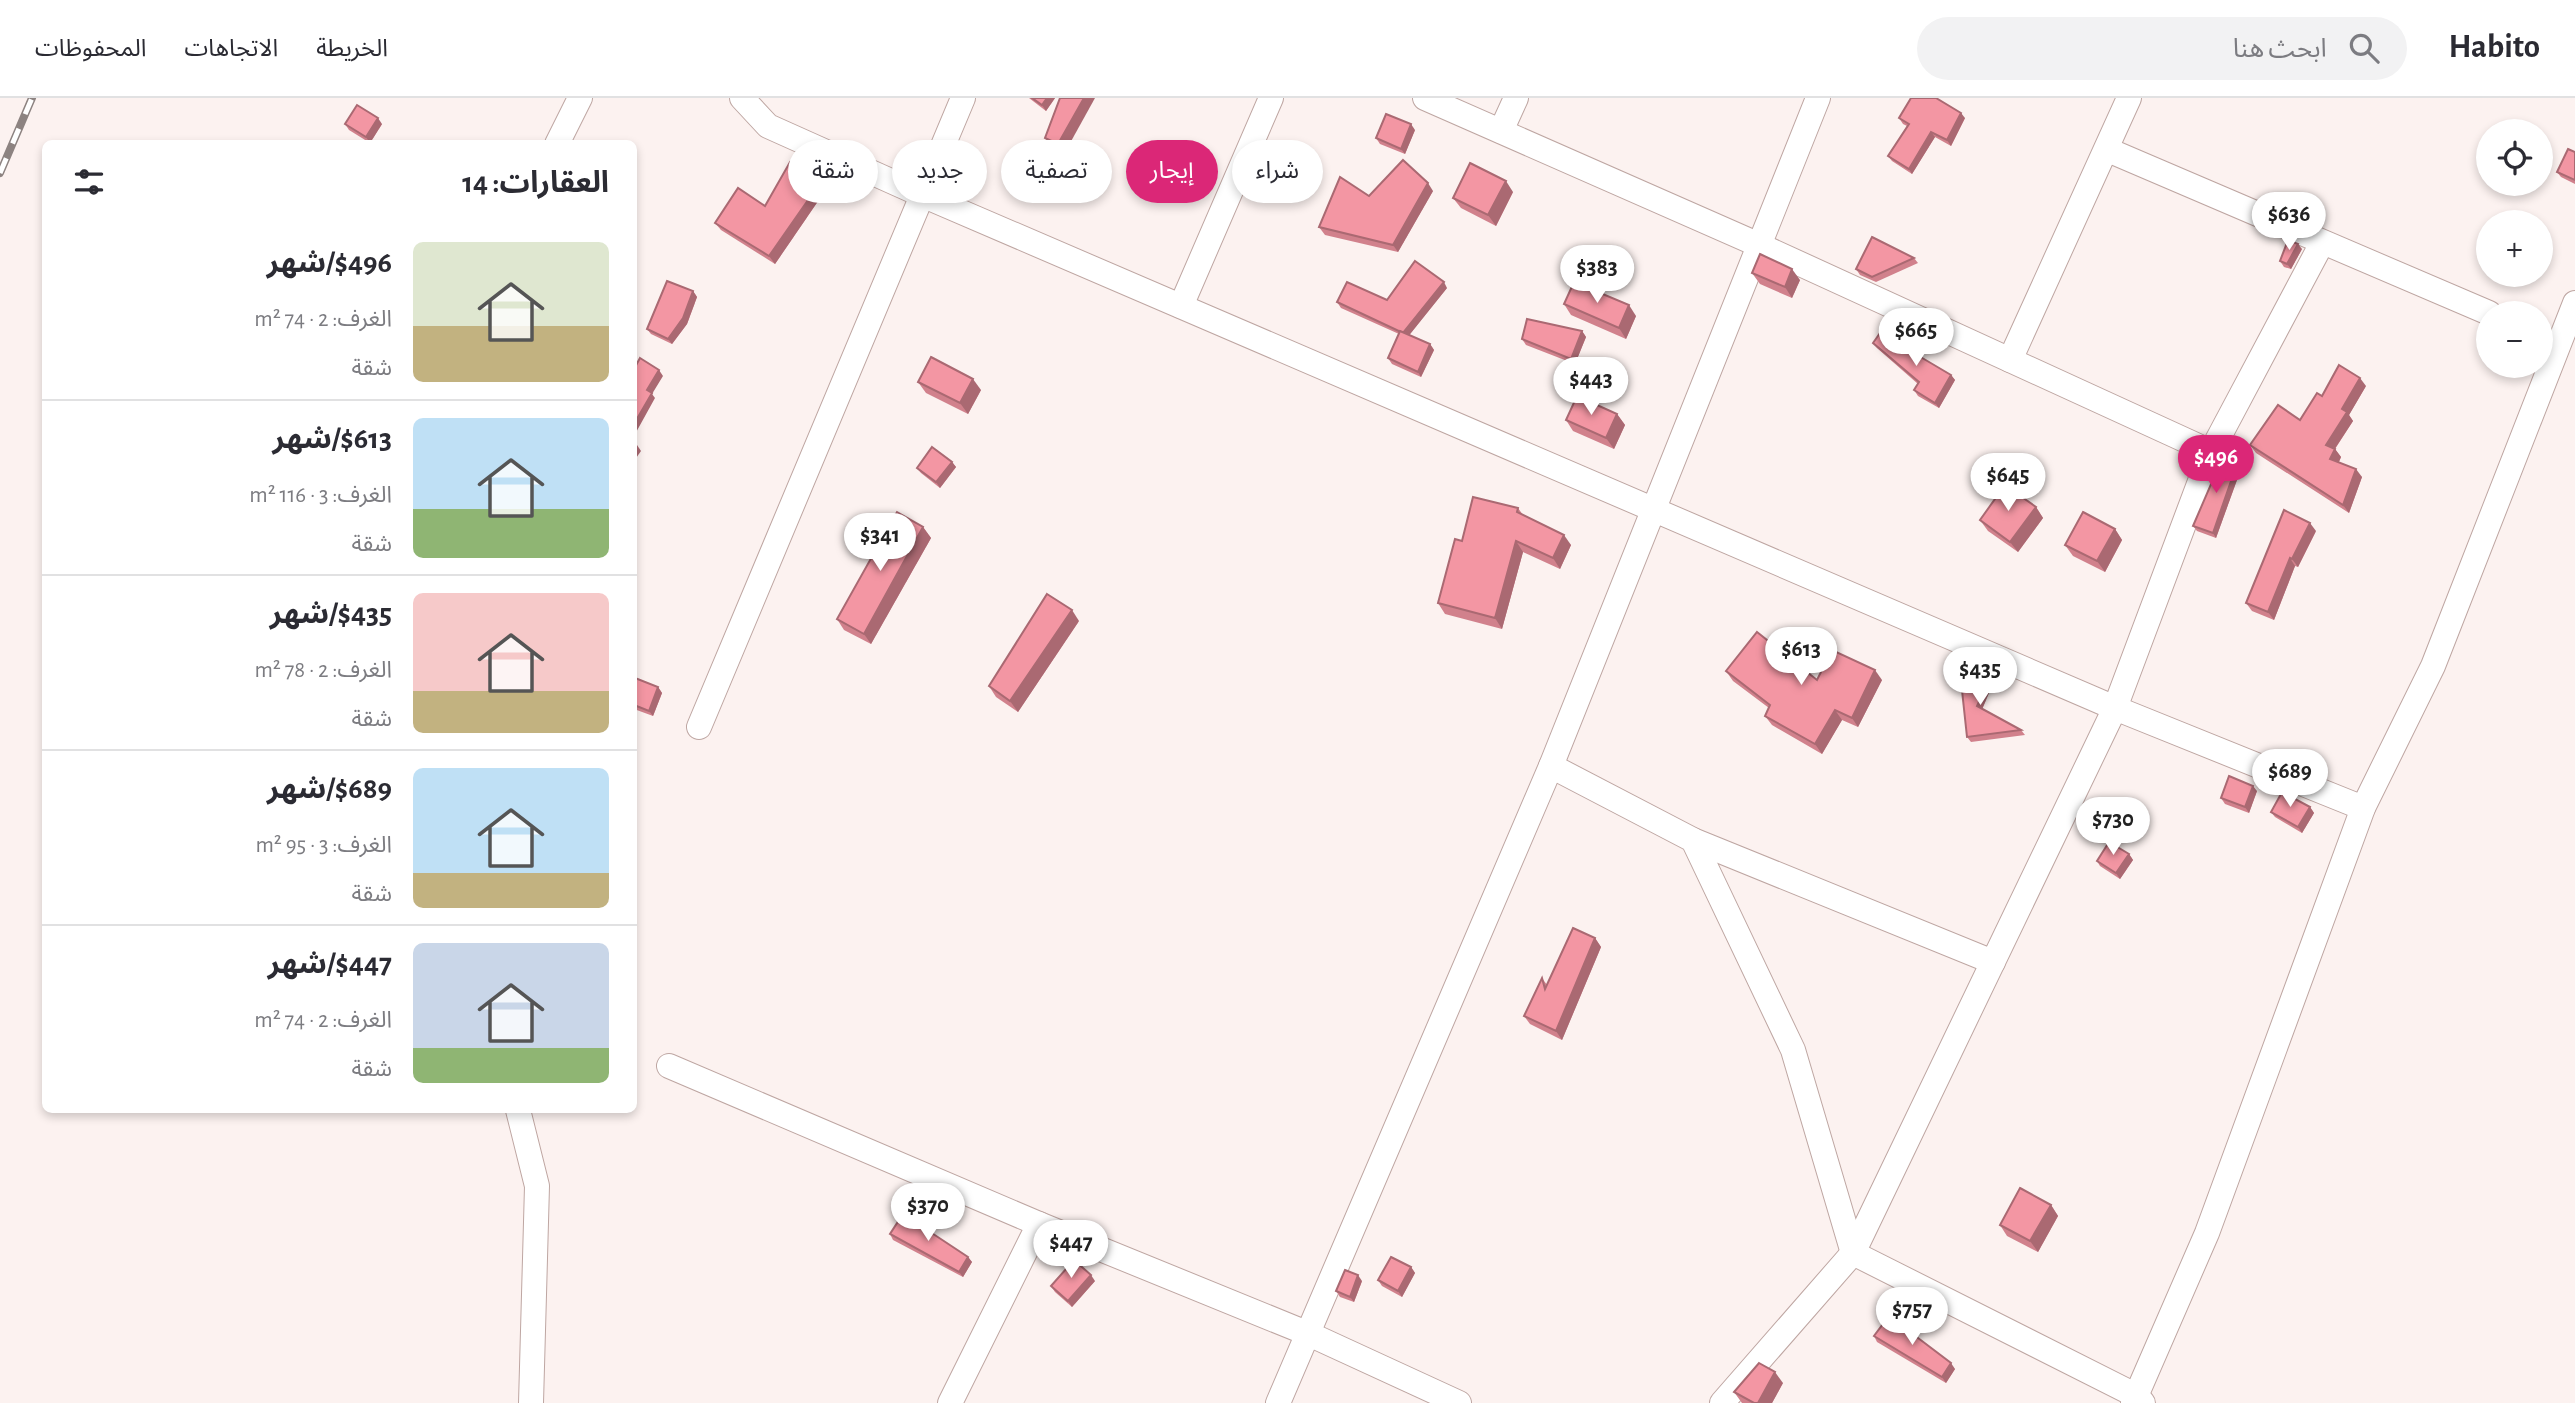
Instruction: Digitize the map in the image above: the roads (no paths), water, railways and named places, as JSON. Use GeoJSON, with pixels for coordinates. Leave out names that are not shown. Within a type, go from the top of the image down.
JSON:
{"type":"FeatureCollection","features":[{"type":"Feature","properties":{"kind":"street"},"geometry":{"type":"LineString","coordinates":[[559,140],[580,98]]}},
{"type":"Feature","properties":{"kind":"street"},"geometry":{"type":"LineString","coordinates":[[742,98],[768,126],[892,182]]}},
{"type":"Feature","properties":{"kind":"street"},"geometry":{"type":"LineString","coordinates":[[945,140],[963,98]]}},
{"type":"Feature","properties":{"kind":"street"},"geometry":{"type":"LineString","coordinates":[[1181,306],[1271,98]]}},
{"type":"Feature","properties":{"kind":"street"},"geometry":{"type":"LineString","coordinates":[[1425,98],[1759,245],[2211,452]]}},
{"type":"Feature","properties":{"kind":"street"},"geometry":{"type":"LineString","coordinates":[[1502,131],[1516,98]]}},
{"type":"Feature","properties":{"kind":"street"},"geometry":{"type":"LineString","coordinates":[[1278,1403],[1551,766],[1818,98]]}},
{"type":"Feature","properties":{"kind":"street"},"geometry":{"type":"LineString","coordinates":[[2010,360],[2108,150],[2129,98]]}},
{"type":"Feature","properties":{"kind":"street"},"geometry":{"type":"LineString","coordinates":[[2108,150],[2476,308]]}},
{"type":"Feature","properties":{"kind":"street"},"geometry":{"type":"LineString","coordinates":[[699,727],[798,484],[919,203]]}},
{"type":"Feature","properties":{"kind":"street"},"geometry":{"type":"LineString","coordinates":[[941,203],[2115,708],[2363,808]]}},
{"type":"Feature","properties":{"kind":"street"},"geometry":{"type":"LineString","coordinates":[[1722,1403],[1853,1254],[2115,708],[2211,452],[2322,243]]}},
{"type":"Feature","properties":{"kind":"street"},"geometry":{"type":"LineString","coordinates":[[2553,335],[2575,303]]}},
{"type":"Feature","properties":{"kind":"street"},"geometry":{"type":"LineString","coordinates":[[1693,841],[1793,1051],[1853,1254],[2138,1401],[2207,1233],[2363,808],[2433,666],[2536,378]]}},
{"type":"Feature","properties":{"kind":"street"},"geometry":{"type":"LineString","coordinates":[[1551,766],[1693,841],[1993,962]]}},
{"type":"Feature","properties":{"kind":"street"},"geometry":{"type":"LineString","coordinates":[[669,1066],[1039,1224],[1309,1334],[1459,1403]]}},
{"type":"Feature","properties":{"kind":"street"},"geometry":{"type":"LineString","coordinates":[[519,1113],[537,1186],[531,1403]]}},
{"type":"Feature","properties":{"kind":"street"},"geometry":{"type":"LineString","coordinates":[[950,1403],[1039,1224]]}},
{"type":"Feature","properties":{"kind":"railway"},"geometry":{"type":"LineString","coordinates":[[0,173],[32,98]]}}]}
